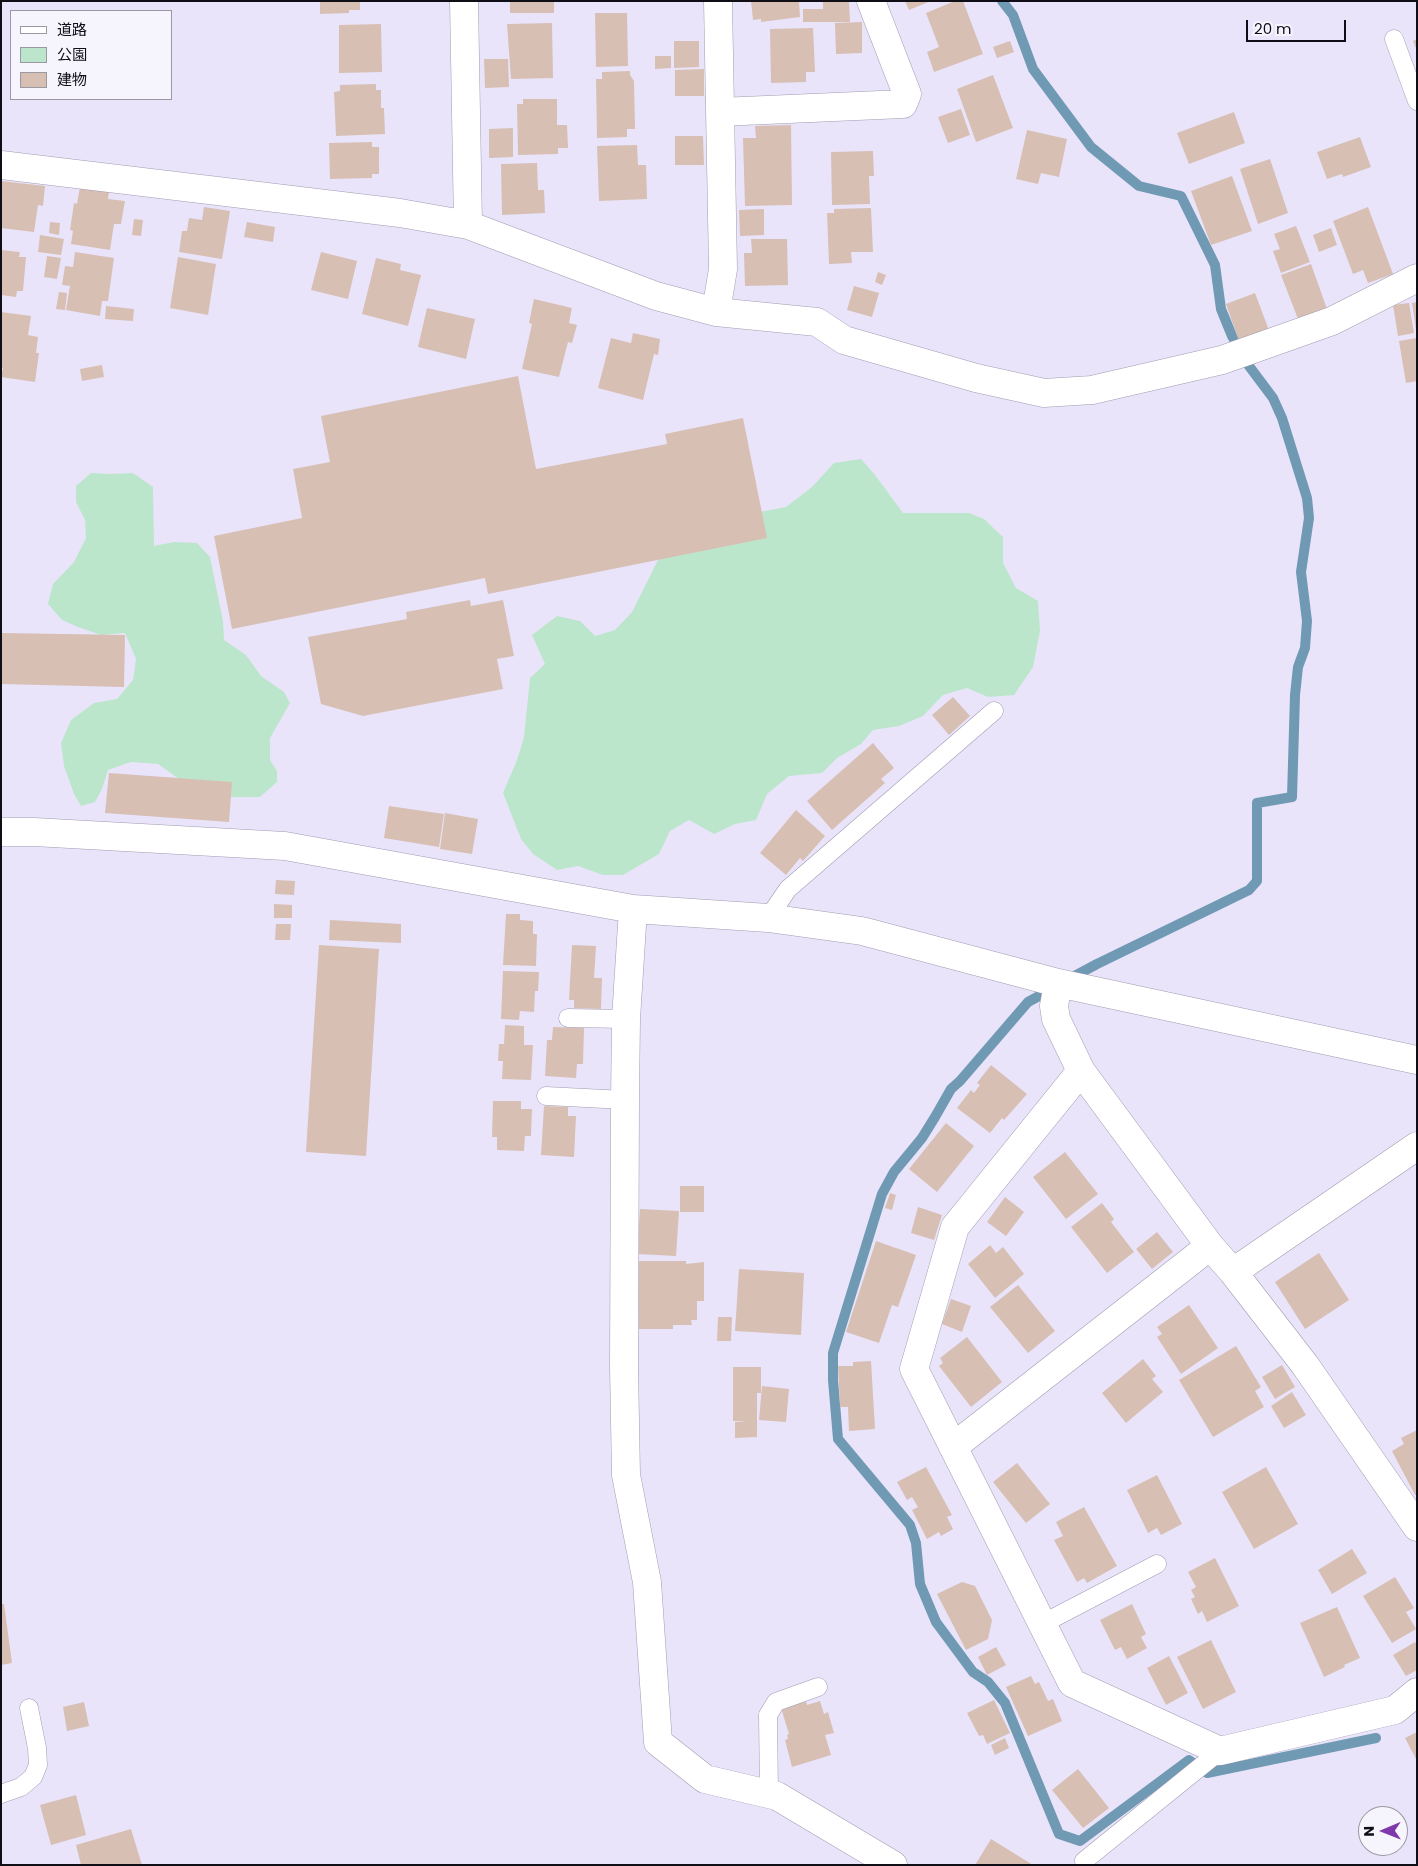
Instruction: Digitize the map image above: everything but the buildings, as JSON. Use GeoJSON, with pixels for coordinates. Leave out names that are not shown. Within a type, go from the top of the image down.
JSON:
{"type":"FeatureCollection","features":[{"type":"Feature","properties":{"kind":"street"},"geometry":{"type":"LineString","coordinates":[[464,1],[468,225]]}},
{"type":"Feature","properties":{"kind":"street"},"geometry":{"type":"LineString","coordinates":[[716,312],[723,269],[718,1]]}},
{"type":"Feature","properties":{"kind":"street"},"geometry":{"type":"LineString","coordinates":[[720,112],[903,104],[907,94],[871,1]]}},
{"type":"Feature","properties":{"kind":"street"},"geometry":{"type":"LineString","coordinates":[[1,165],[400,213],[468,225],[656,296],[716,312],[817,322],[844,340],[976,378],[1044,392],[1092,390],[1222,360],[1332,321],[1417,278]]}},
{"type":"Feature","properties":{"kind":"street"},"geometry":{"type":"LineString","coordinates":[[1,832],[44,832],[285,846],[633,909],[768,918],[862,931],[1058,983],[1417,1060]]}},
{"type":"Feature","properties":{"kind":"street"},"geometry":{"type":"LineString","coordinates":[[633,909],[626,1019],[624,1100],[626,1475],[647,1582],[658,1742],[705,1779],[769,1794],[784,1800],[892,1865]]}},
{"type":"Feature","properties":{"kind":"street"},"geometry":{"type":"LineString","coordinates":[[1058,983],[1054,1006],[1056,1018],[1081,1071],[1210,1246],[1233,1272],[1305,1366],[1390,1492],[1417,1528]]}},
{"type":"Feature","properties":{"kind":"street"},"geometry":{"type":"LineString","coordinates":[[1081,1071],[955,1227],[914,1369],[1072,1683],[1220,1751],[1395,1710],[1417,1692]]}},
{"type":"Feature","properties":{"kind":"street"},"geometry":{"type":"LineString","coordinates":[[1233,1272],[1417,1146]]}},
{"type":"Feature","properties":{"kind":"street"},"geometry":{"type":"LineString","coordinates":[[953,1447],[1210,1246]]}},
{"type":"Feature","properties":{"kind":"lane"},"geometry":{"type":"LineString","coordinates":[[1394,39],[1417,101]]}},
{"type":"Feature","properties":{"kind":"lane"},"geometry":{"type":"LineString","coordinates":[[768,918],[788,889],[994,711]]}},
{"type":"Feature","properties":{"kind":"lane"},"geometry":{"type":"LineString","coordinates":[[568,1018],[626,1019]]}},
{"type":"Feature","properties":{"kind":"lane"},"geometry":{"type":"LineString","coordinates":[[546,1096],[624,1100]]}},
{"type":"Feature","properties":{"kind":"lane"},"geometry":{"type":"LineString","coordinates":[[1042,1624],[1157,1564]]}},
{"type":"Feature","properties":{"kind":"lane"},"geometry":{"type":"LineString","coordinates":[[769,1794],[768,1715],[776,1702],[818,1687]]}},
{"type":"Feature","properties":{"kind":"lane"},"geometry":{"type":"LineString","coordinates":[[1,1794],[21,1787],[33,1776],[38,1765],[37,1748],[29,1708]]}},
{"type":"Feature","properties":{"kind":"lane"},"geometry":{"type":"LineString","coordinates":[[1085,1865],[1084,1861],[1220,1751]]}},
{"type":"Feature","properties":{"kind":"green space"},"geometry":{"type":"Polygon","coordinates":[[[861,459],[903,513],[969,513],[984,519],[1003,537],[1003,563],[1016,588],[1038,601],[1040,631],[1033,667],[1014,695],[988,697],[967,688],[943,695],[923,716],[899,726],[873,730],[861,744],[837,758],[822,773],[789,776],[767,794],[756,820],[735,824],[714,834],[689,820],[670,831],[659,854],[623,875],[603,875],[578,866],[557,870],[533,854],[521,839],[503,793],[517,760],[524,737],[530,678],[545,664],[532,635],[557,616],[580,621],[595,636],[615,630],[632,612],[667,542],[749,514],[786,507],[812,487],[834,463],[861,459]]]}},
{"type":"Feature","properties":{"kind":"green space"},"geometry":{"type":"Polygon","coordinates":[[[91,473],[133,473],[153,487],[154,546],[174,542],[197,543],[210,557],[223,621],[224,640],[246,655],[261,676],[284,692],[290,703],[270,738],[270,760],[277,771],[277,782],[260,797],[232,797],[206,782],[179,779],[158,764],[131,762],[108,770],[102,789],[95,802],[81,806],[74,794],[64,766],[61,743],[71,720],[94,703],[117,699],[133,680],[136,659],[125,633],[101,635],[78,627],[62,620],[48,604],[53,584],[74,562],[86,538],[85,520],[76,502],[76,486],[91,473]]]}},
{"type":"Feature","properties":{"kind":"waterway"},"geometry":{"type":"LineString","coordinates":[[1002,1],[1013,15],[1033,69],[1091,147],[1139,186],[1181,196],[1215,265],[1221,309],[1232,336],[1249,366],[1273,398],[1282,418],[1307,498],[1309,518],[1301,572],[1307,621],[1305,648],[1298,667],[1295,695],[1292,797],[1257,803],[1257,881],[1249,890],[1069,979]]}},
{"type":"Feature","properties":{"kind":"waterway"},"geometry":{"type":"LineString","coordinates":[[1054,988],[1028,1002],[951,1089],[922,1138],[894,1172],[882,1194],[833,1353],[833,1380],[838,1439],[910,1525],[916,1543],[920,1584],[936,1622],[973,1672],[988,1682],[1005,1703],[1059,1834],[1080,1841],[1189,1760],[1207,1773],[1376,1738]]}}]}
